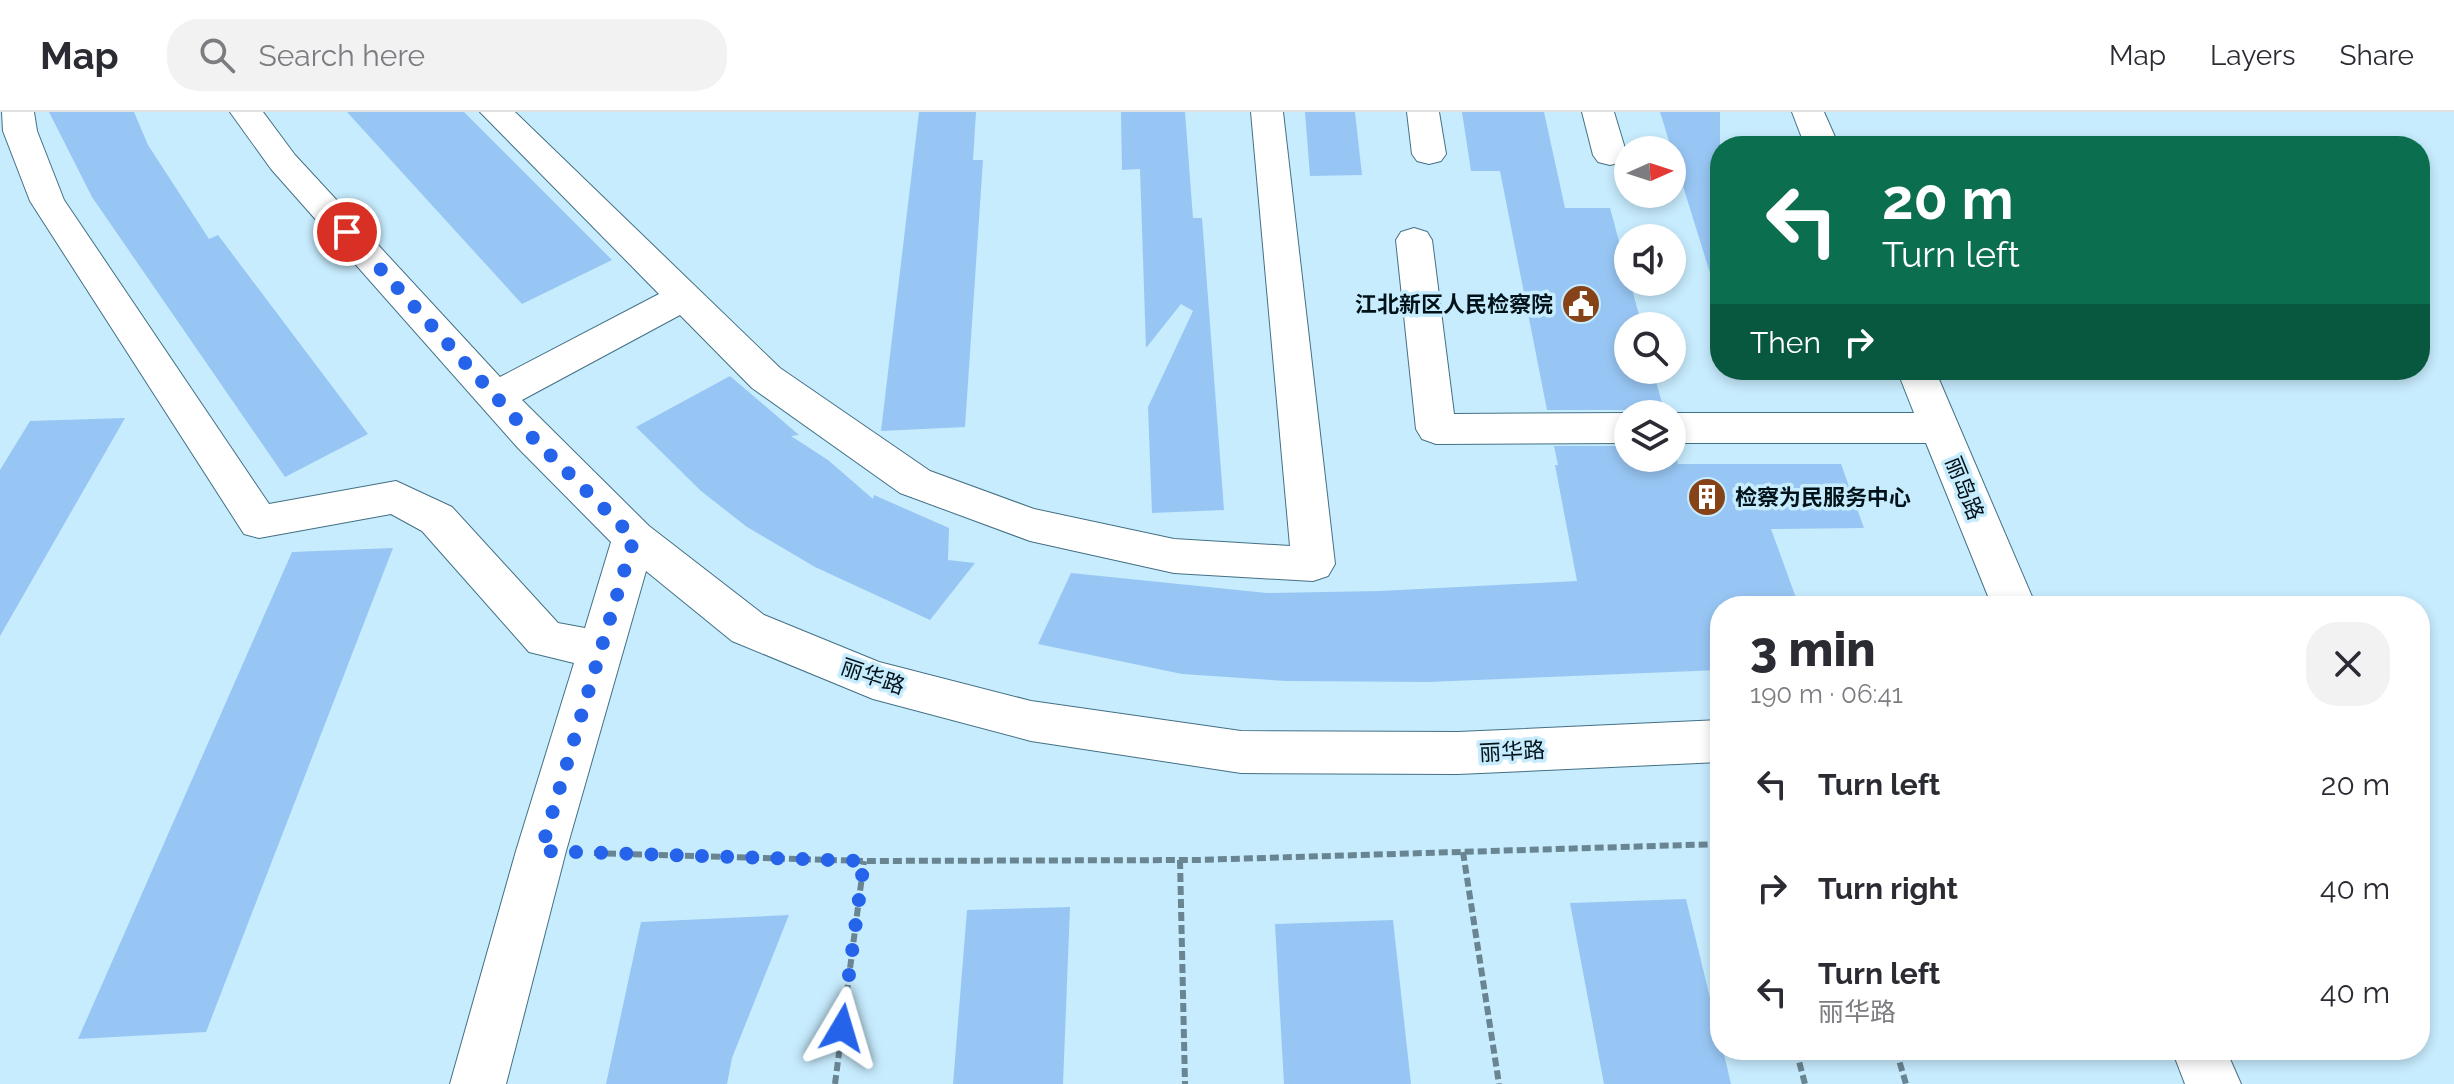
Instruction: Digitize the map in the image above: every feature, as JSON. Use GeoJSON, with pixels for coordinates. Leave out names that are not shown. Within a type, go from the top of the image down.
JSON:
{"type":"FeatureCollection","features":[{"type":"Feature","properties":{"kind":"street"},"geometry":{"type":"LineString","coordinates":[[18,112],[20,131],[47,201],[259,522],[396,497],[437,519],[545,639],[601,650]]}},
{"type":"Feature","properties":{"kind":"street","name":"丽华路"},"geometry":{"type":"LineString","coordinates":[[246,112],[283,162],[496,396],[634,538],[748,628],[873,680],[1031,721],[1241,752],[1458,753],[1710,741]]}},
{"type":"Feature","properties":{"kind":"street"},"geometry":{"type":"LineString","coordinates":[[496,112],[766,378],[915,482],[1030,525],[1160,553],[1313,564],[1267,112]]}},
{"type":"Feature","properties":{"kind":"street"},"geometry":{"type":"LineString","coordinates":[[1423,112],[1429,154]]}},
{"type":"Feature","properties":{"kind":"street"},"geometry":{"type":"LineString","coordinates":[[1598,112],[1610,155]]}},
{"type":"Feature","properties":{"kind":"street"},"geometry":{"type":"LineString","coordinates":[[1808,112],[1818,136]]}},
{"type":"Feature","properties":{"kind":"street"},"geometry":{"type":"LineString","coordinates":[[1414,240],[1436,429],[1614,428]]}},
{"type":"Feature","properties":{"kind":"street"},"geometry":{"type":"LineString","coordinates":[[496,396],[684,297]]}},
{"type":"Feature","properties":{"kind":"street","name":"丽岛路"},"geometry":{"type":"LineString","coordinates":[[1920,380],[2010,596]]}},
{"type":"Feature","properties":{"kind":"street"},"geometry":{"type":"LineString","coordinates":[[1686,428],[1940,428]]}},
{"type":"Feature","properties":{"kind":"street"},"geometry":{"type":"LineString","coordinates":[[478,1084],[541,851],[634,538]]}},
{"type":"Feature","properties":{"kind":"street"},"geometry":{"type":"LineString","coordinates":[[2203,1060],[2213,1084]]}},
{"type":"Feature","properties":{"kind":"path"},"geometry":{"type":"LineString","coordinates":[[541,851],[864,861],[1180,860],[1710,844]]}},
{"type":"Feature","properties":{"kind":"path"},"geometry":{"type":"LineString","coordinates":[[1463,852],[1499,1084]]}},
{"type":"Feature","properties":{"kind":"path"},"geometry":{"type":"LineString","coordinates":[[1180,860],[1185,1084]]}},
{"type":"Feature","properties":{"kind":"path"},"geometry":{"type":"LineString","coordinates":[[835,1084],[864,861]]}},
{"type":"Feature","properties":{"kind":"path"},"geometry":{"type":"LineString","coordinates":[[1799,1060],[1805,1084]]}},
{"type":"Feature","properties":{"kind":"path"},"geometry":{"type":"LineString","coordinates":[[1899,1060],[1906,1084]]}},
{"type":"Feature","properties":{"kind":"building"},"geometry":{"type":"Polygon","coordinates":[[[49,112],[134,112],[148,145],[209,239],[218,235],[368,434],[285,477],[92,197],[49,112]]]}},
{"type":"Feature","properties":{"kind":"building"},"geometry":{"type":"Polygon","coordinates":[[[347,112],[464,112],[612,260],[522,304],[347,112]]]}},
{"type":"Feature","properties":{"kind":"building"},"geometry":{"type":"Polygon","coordinates":[[[919,112],[976,112],[973,160],[983,160],[965,427],[881,431],[919,112]]]}},
{"type":"Feature","properties":{"kind":"building"},"geometry":{"type":"Polygon","coordinates":[[[1121,112],[1185,112],[1193,218],[1202,218],[1224,510],[1152,513],[1148,407],[1193,311],[1181,304],[1146,348],[1140,169],[1122,170],[1121,112]]]}},
{"type":"Feature","properties":{"kind":"building"},"geometry":{"type":"Polygon","coordinates":[[[1305,112],[1355,112],[1362,175],[1310,176],[1305,112]]]}},
{"type":"Feature","properties":{"kind":"building","name":"江北新区人民检察院"},"geometry":{"type":"Polygon","coordinates":[[[1462,112],[1544,112],[1565,208],[1610,208],[1614,224],[1614,296],[1634,296],[1638,312],[1614,312],[1614,384],[1657,384],[1661,400],[1614,400],[1614,410],[1547,410],[1500,171],[1471,171],[1462,112]]]}},
{"type":"Feature","properties":{"kind":"building"},"geometry":{"type":"Polygon","coordinates":[[[1660,112],[1720,112],[1720,136],[1710,136],[1710,273],[1686,196],[1686,136],[1667,136],[1660,112]]]}},
{"type":"Feature","properties":{"kind":"building"},"geometry":{"type":"Polygon","coordinates":[[[730,376],[799,435],[791,436],[828,460],[873,499],[874,495],[949,528],[948,560],[975,563],[930,620],[815,567],[747,527],[701,491],[636,427],[730,376]]]}},
{"type":"Feature","properties":{"kind":"building"},"geometry":{"type":"Polygon","coordinates":[[[125,418],[0,636],[0,470],[30,421],[125,418]]]}},
{"type":"Feature","properties":{"kind":"building"},"geometry":{"type":"Polygon","coordinates":[[[1554,446],[1614,446],[1614,472],[1686,472],[1686,464],[1841,464],[1864,528],[1771,529],[1795,596],[1710,596],[1710,670],[1428,682],[1286,681],[1182,674],[1038,644],[1071,573],[1267,593],[1577,581],[1555,465],[1558,465],[1554,446]]]}},
{"type":"Feature","properties":{"kind":"building"},"geometry":{"type":"Polygon","coordinates":[[[393,548],[206,1032],[78,1039],[292,552],[393,548]]]}},
{"type":"Feature","properties":{"kind":"building"},"geometry":{"type":"Polygon","coordinates":[[[1686,899],[1710,998],[1710,1060],[1725,1060],[1731,1084],[1604,1084],[1570,903],[1686,899]]]}},
{"type":"Feature","properties":{"kind":"building"},"geometry":{"type":"Polygon","coordinates":[[[1070,907],[1063,1084],[953,1084],[967,910],[1070,907]]]}},
{"type":"Feature","properties":{"kind":"building"},"geometry":{"type":"Polygon","coordinates":[[[789,915],[732,1058],[727,1084],[606,1084],[641,922],[789,915]]]}},
{"type":"Feature","properties":{"kind":"building"},"geometry":{"type":"Polygon","coordinates":[[[1393,920],[1411,1084],[1284,1084],[1275,924],[1393,920]]]}},
{"type":"Feature","properties":{"kind":"place","name":"江北新区人民检察院"},"geometry":{"type":"Point","coordinates":[1581,304]}},
{"type":"Feature","properties":{"kind":"place","name":"检察为民服务中心"},"geometry":{"type":"Point","coordinates":[1707,497]}},
{"type":"Feature","properties":{"kind":"route"},"geometry":{"type":"LineString","coordinates":[[347,232],[532,437],[634,538],[541,851],[864,861],[842,1028]]}}]}
